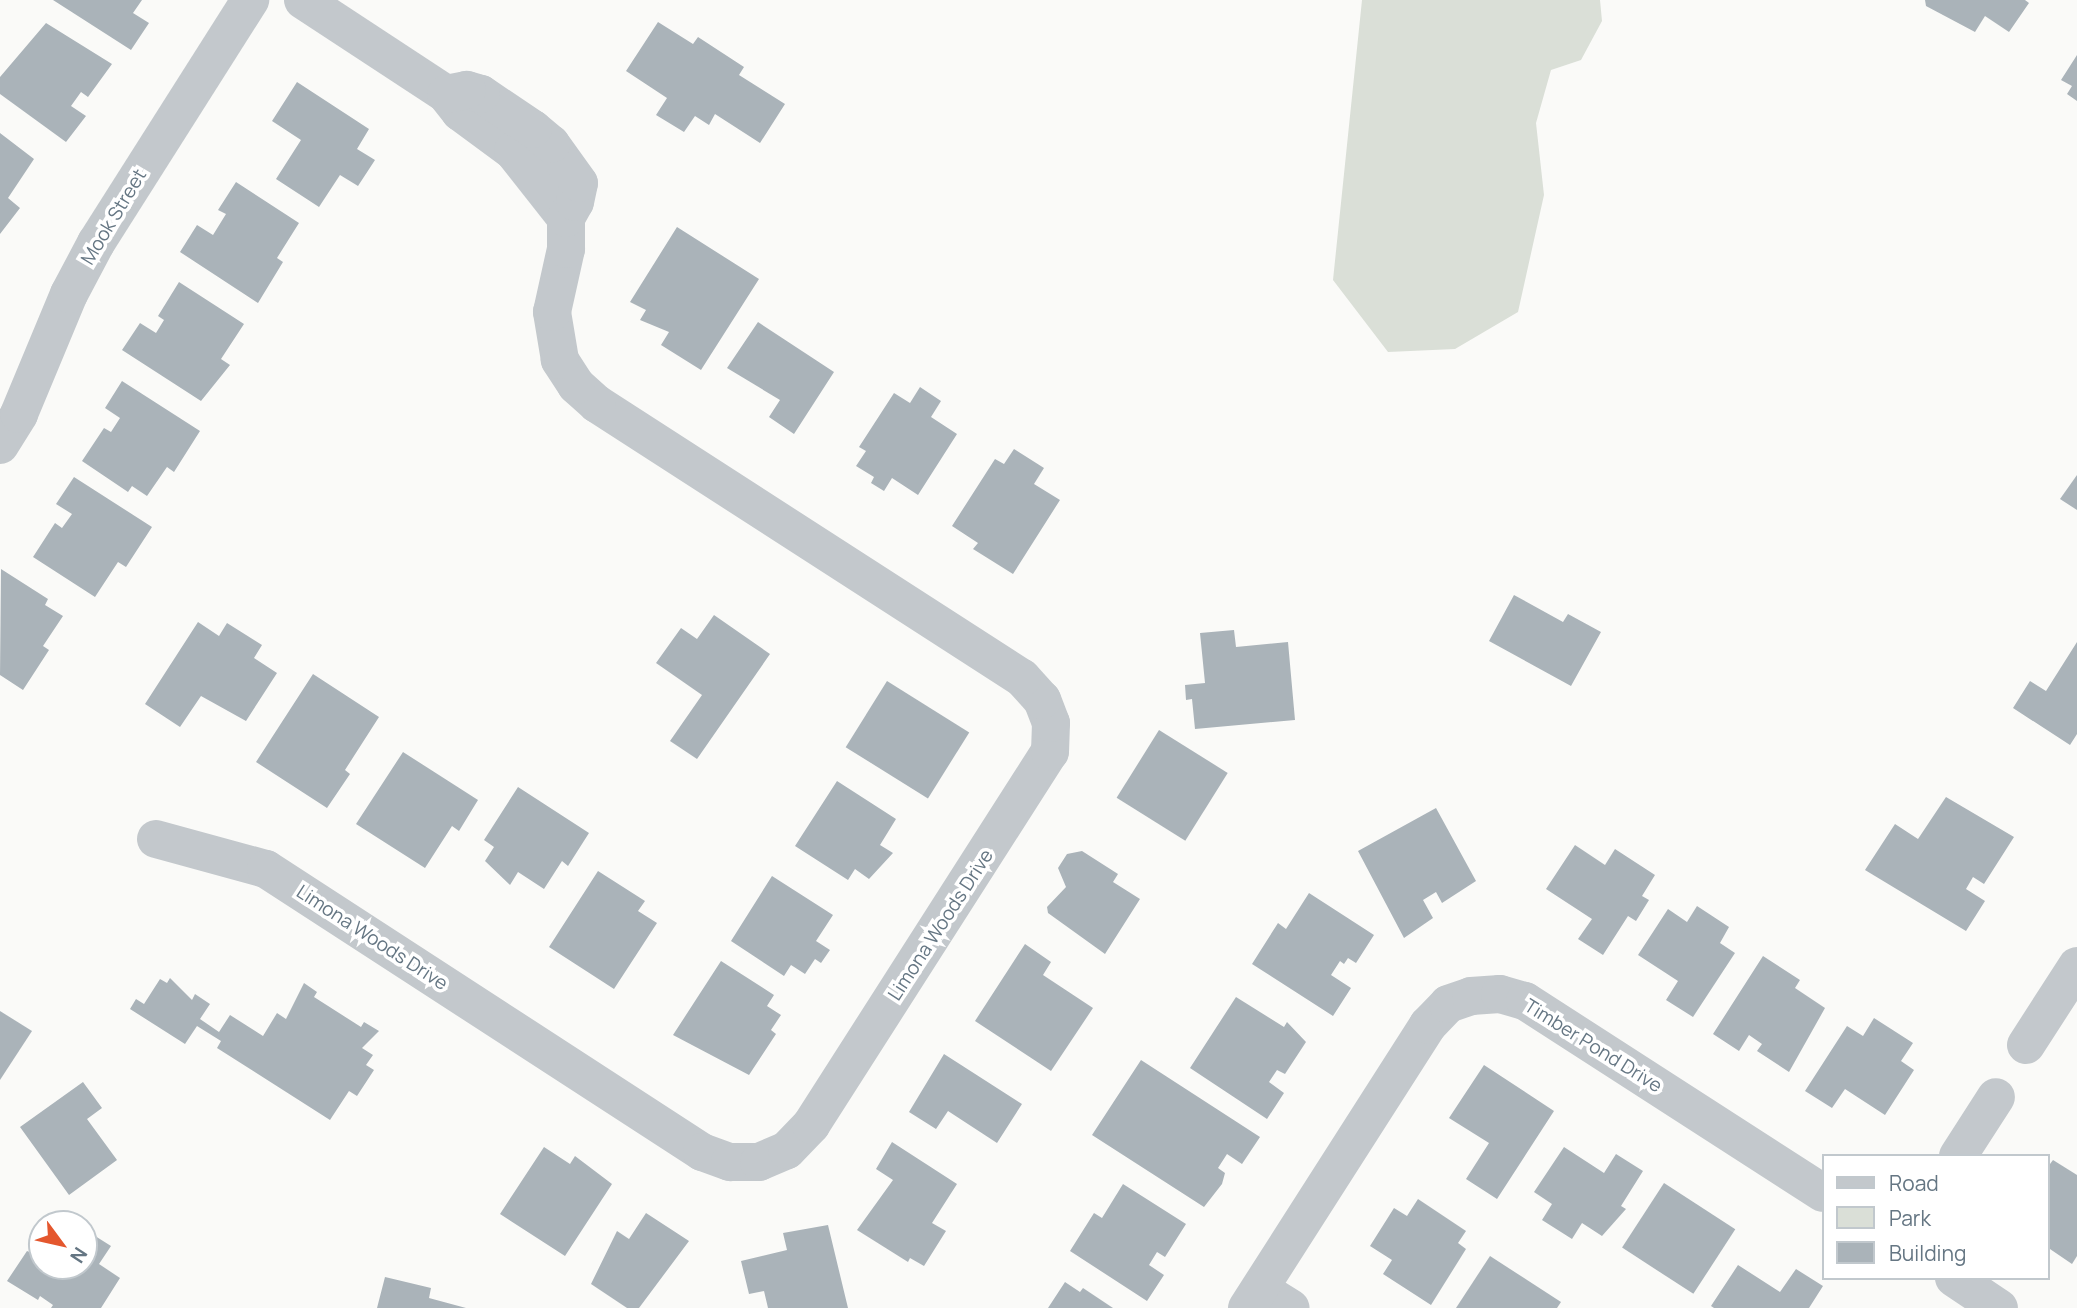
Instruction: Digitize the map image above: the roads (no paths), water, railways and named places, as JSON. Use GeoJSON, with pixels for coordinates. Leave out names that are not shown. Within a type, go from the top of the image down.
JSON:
{"type":"FeatureCollection","features":[{"type":"Feature","properties":{"kind":"street","name":"Mook Street"},"geometry":{"type":"LineString","coordinates":[[0,445],[19,414],[69,294],[96,243],[250,0]]}},
{"type":"Feature","properties":{"kind":"street","name":"Limona Woods Drive"},"geometry":{"type":"LineString","coordinates":[[156,839],[266,869],[702,1152],[730,1162],[759,1162],[787,1150],[811,1125],[1037,779],[1050,752],[1051,723],[1042,700],[1022,678],[597,404],[576,385],[560,360],[553,335],[552,312],[566,249],[566,218],[575,202],[579,183],[551,144],[523,140],[481,94],[467,90],[446,94],[303,0]]}},
{"type":"Feature","properties":{"kind":"street"},"geometry":{"type":"LineString","coordinates":[[2026,1045],[2077,966]]}},
{"type":"Feature","properties":{"kind":"street","name":"Timber Pond Drive"},"geometry":{"type":"LineString","coordinates":[[1266,1301],[1428,1025],[1448,1004],[1471,996],[1500,994],[1525,1002],[1822,1192]]}},
{"type":"Feature","properties":{"kind":"street"},"geometry":{"type":"LineString","coordinates":[[1959,1154],[1996,1097]]}},
{"type":"Feature","properties":{"kind":"street"},"geometry":{"type":"LineString","coordinates":[[1957,1280],[1999,1308]]}}]}
